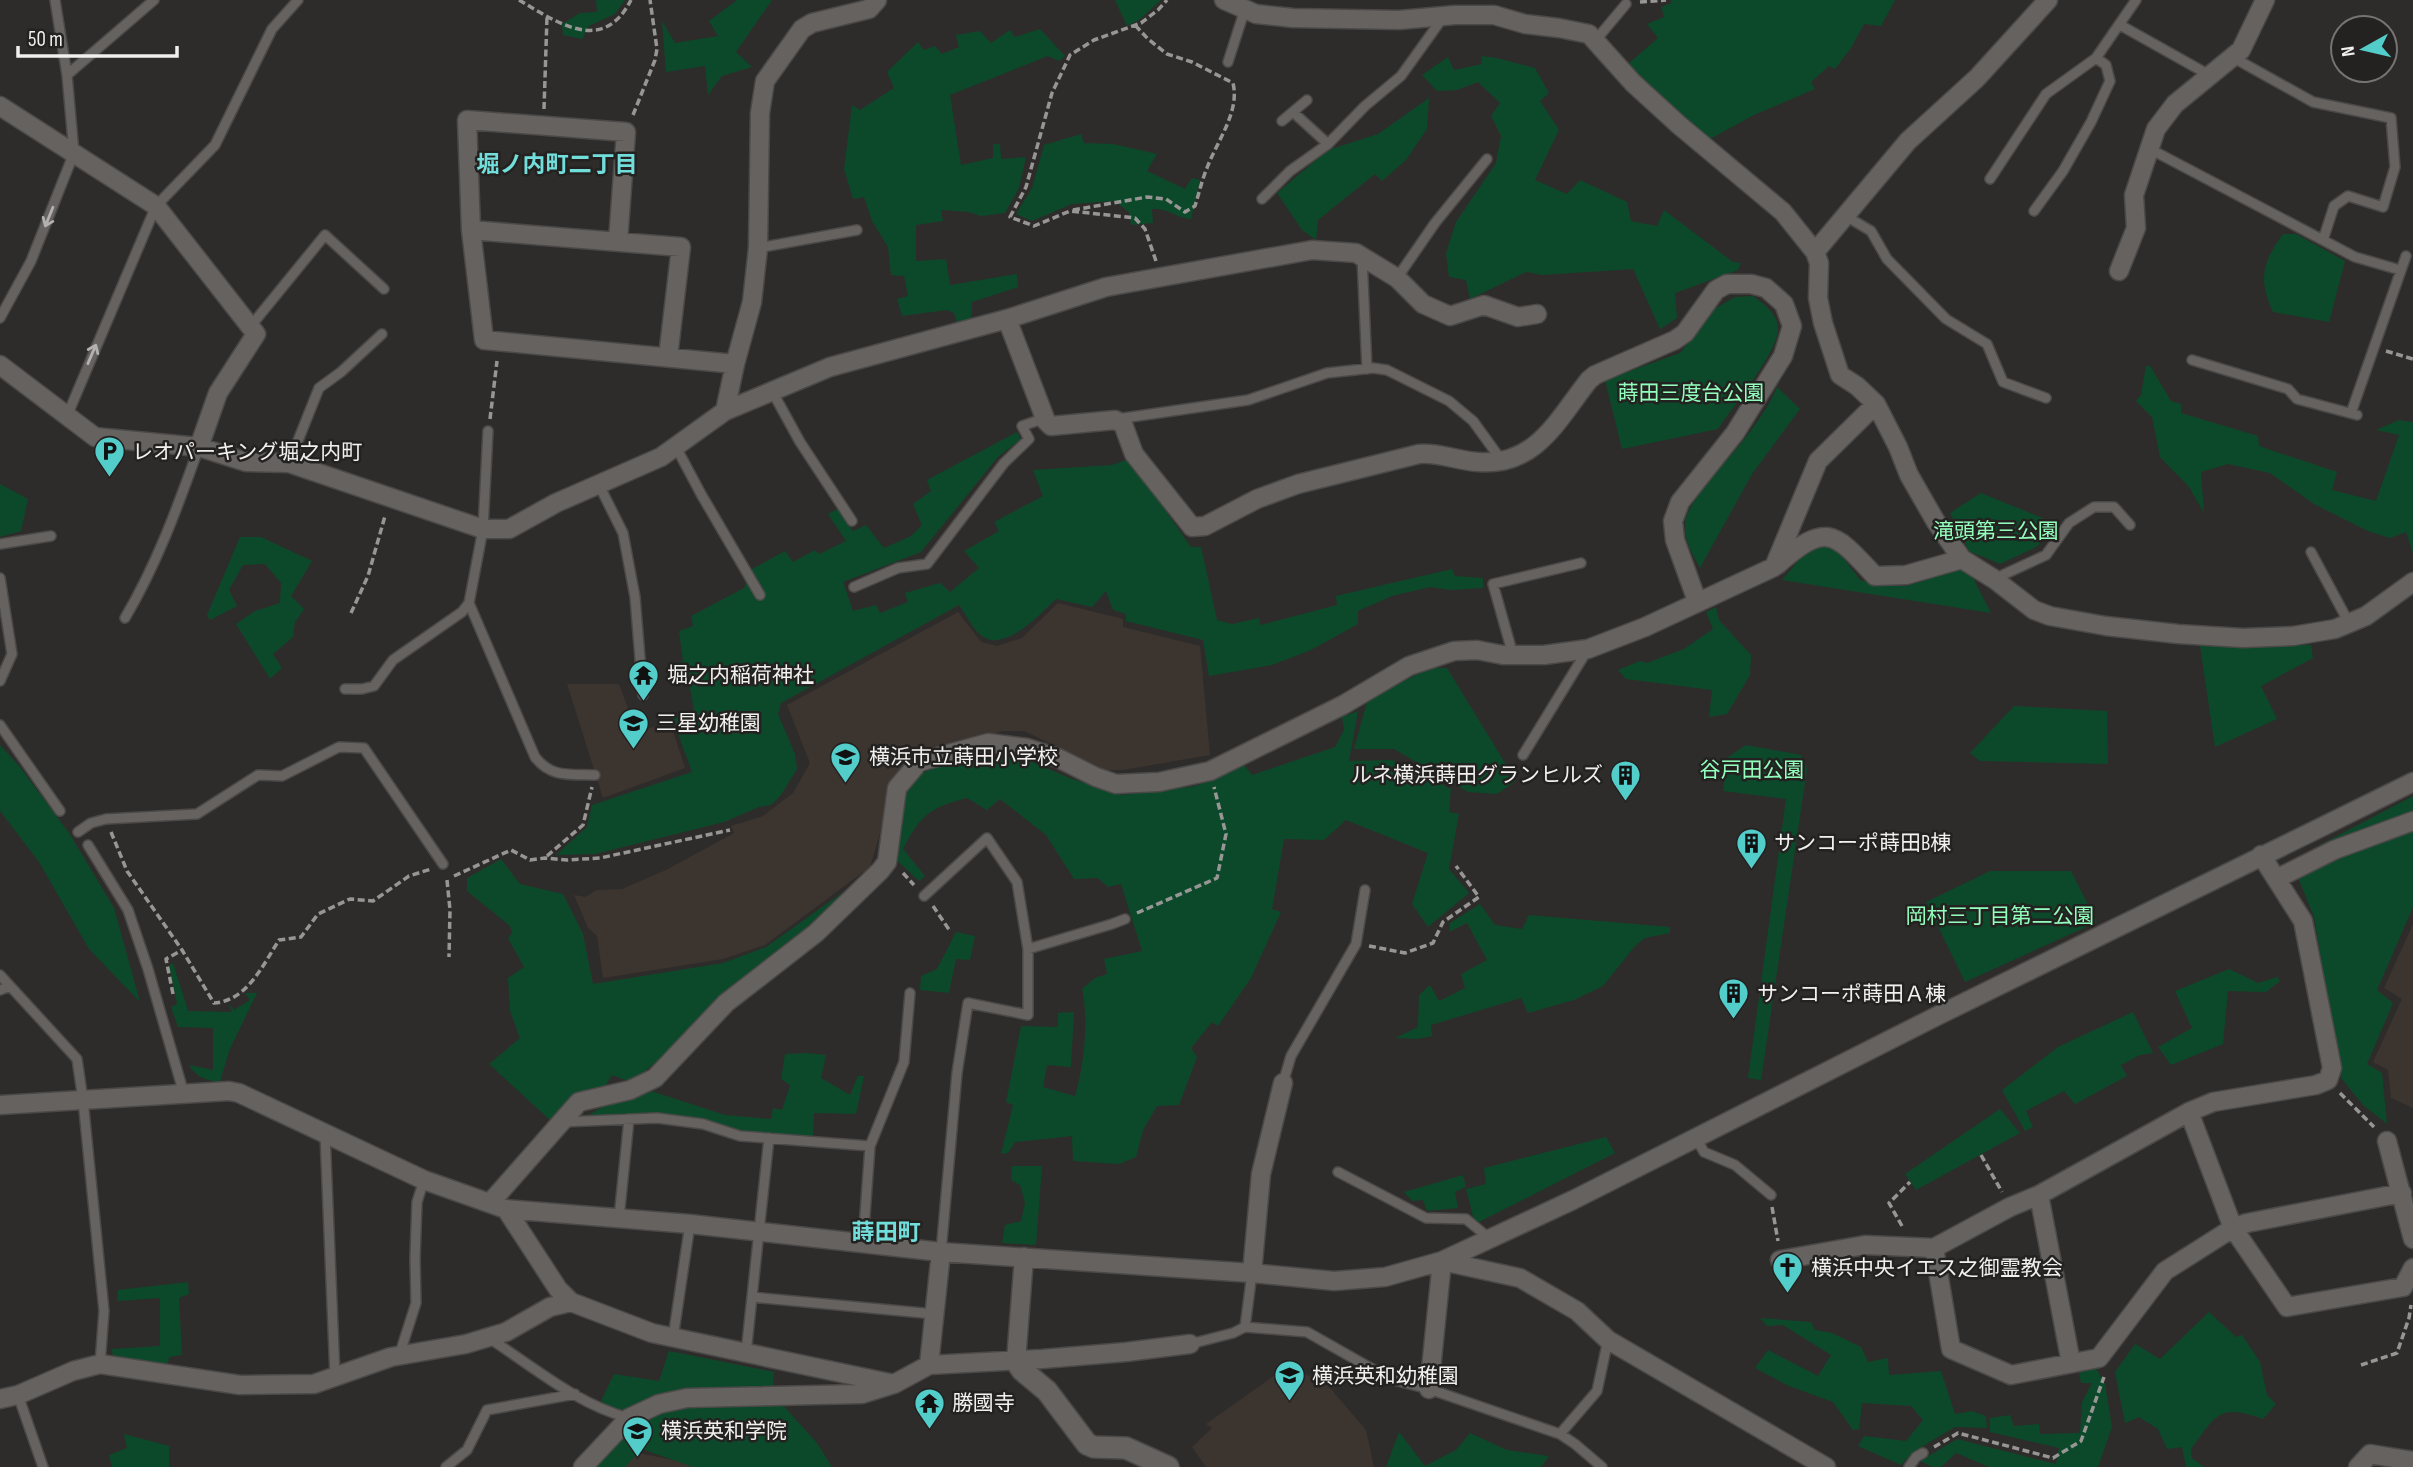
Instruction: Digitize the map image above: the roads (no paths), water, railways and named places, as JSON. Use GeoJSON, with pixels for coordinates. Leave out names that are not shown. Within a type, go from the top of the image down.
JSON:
{"type":"FeatureCollection","features":[{"type":"Feature","properties":{"kind":"street"},"geometry":{"type":"LineString","coordinates":[[725,411],[752,302],[758,248],[760,113],[765,81],[802,29],[812,23],[869,9],[877,0]]}},
{"type":"Feature","properties":{"kind":"street"},"geometry":{"type":"LineString","coordinates":[[1224,0],[1256,14],[1293,18],[1399,20],[1494,15],[1525,24],[1559,27],[1589,34],[1633,83],[1783,212],[1815,252],[1819,263],[1818,298],[1839,374],[1876,404],[1909,475],[1936,522],[1962,559],[1994,579],[2034,610],[2050,616],[2105,626],[2243,638],[2293,636],[2349,624],[2366,616],[2413,582]]}},
{"type":"Feature","properties":{"kind":"street"},"geometry":{"type":"LineString","coordinates":[[1815,252],[1909,141],[1977,78],[2048,0]]}},
{"type":"Feature","properties":{"kind":"street"},"geometry":{"type":"LineString","coordinates":[[2119,271],[2136,228],[2134,195],[2156,129],[2169,110],[2241,50],[2265,0]]}},
{"type":"Feature","properties":{"kind":"street"},"geometry":{"type":"LineString","coordinates":[[0,106],[156,205],[256,334],[218,393],[199,447]]}},
{"type":"Feature","properties":{"kind":"street"},"geometry":{"type":"LineString","coordinates":[[618,242],[626,132],[467,120],[471,230],[484,340],[735,364]]}},
{"type":"Feature","properties":{"kind":"street"},"geometry":{"type":"LineString","coordinates":[[471,230],[681,247],[668,357]]}},
{"type":"Feature","properties":{"kind":"street"},"geometry":{"type":"LineString","coordinates":[[0,365],[95,437],[199,447],[246,463],[289,463],[483,529],[509,529],[556,503],[661,457],[725,411],[830,366],[1007,319],[1105,286],[1312,250],[1356,253],[1396,278],[1423,304],[1451,317],[1484,305],[1518,317],[1538,314]]}},
{"type":"Feature","properties":{"kind":"street"},"geometry":{"type":"LineString","coordinates":[[1007,319],[1045,418],[1051,426],[1115,420],[1123,424],[1134,454],[1192,527],[1205,526],[1257,499],[1298,484],[1419,454],[1430,453],[1495,464],[1524,454],[1539,444],[1595,374],[1646,354],[1685,333],[1716,290],[1727,284],[1751,284],[1766,288],[1784,304],[1792,326],[1783,356],[1735,433],[1680,502],[1673,522],[1675,540],[1697,601]]}},
{"type":"Feature","properties":{"kind":"street"},"geometry":{"type":"LineString","coordinates":[[1774,567],[1818,461],[1876,404]]}},
{"type":"Feature","properties":{"kind":"street"},"geometry":{"type":"LineString","coordinates":[[498,1206],[560,1122],[579,1102],[630,1090],[655,1078],[726,1003],[816,933],[880,871],[887,862],[897,789],[919,762],[988,743],[1027,748],[1058,758],[1116,784],[1160,782],[1210,771],[1343,705],[1409,666],[1454,651],[1544,655],[1588,649],[1645,627],[1774,567],[1796,548],[1816,536],[1842,541],[1875,576],[1906,575],[1962,559]]}},
{"type":"Feature","properties":{"kind":"street"},"geometry":{"type":"LineString","coordinates":[[0,1105],[229,1091],[239,1093],[424,1180],[498,1206],[760,1231],[941,1252],[1334,1281],[1385,1278],[1442,1261],[1573,1200],[2261,855],[2413,782]]}},
{"type":"Feature","properties":{"kind":"street"},"geometry":{"type":"LineString","coordinates":[[2276,879],[2334,850],[2413,821]]}},
{"type":"Feature","properties":{"kind":"street"},"geometry":{"type":"LineString","coordinates":[[1780,1260],[1865,1245],[1934,1248],[2010,1206],[2039,1195],[2189,1112],[2213,1102],[2316,1085],[2328,1080],[2332,1068],[2304,921],[2261,855]]}},
{"type":"Feature","properties":{"kind":"street"},"geometry":{"type":"LineString","coordinates":[[1252,1273],[1261,1174],[1283,1083]]}},
{"type":"Feature","properties":{"kind":"street"},"geometry":{"type":"LineString","coordinates":[[2189,1112],[2197,1127],[2233,1228],[2287,1307],[2403,1287],[2410,1273]]}},
{"type":"Feature","properties":{"kind":"street"},"geometry":{"type":"LineString","coordinates":[[2387,1141],[2413,1239]]}},
{"type":"Feature","properties":{"kind":"street"},"geometry":{"type":"LineString","coordinates":[[1934,1248],[1951,1349],[2011,1375],[2099,1358],[2165,1271],[2233,1228],[2402,1193]]}},
{"type":"Feature","properties":{"kind":"street"},"geometry":{"type":"LineString","coordinates":[[2039,1195],[2071,1363]]}},
{"type":"Feature","properties":{"kind":"street"},"geometry":{"type":"LineString","coordinates":[[498,1206],[558,1289],[571,1302],[652,1333],[894,1384]]}},
{"type":"Feature","properties":{"kind":"street"},"geometry":{"type":"LineString","coordinates":[[929,1364],[941,1252]]}},
{"type":"Feature","properties":{"kind":"street"},"geometry":{"type":"LineString","coordinates":[[1024,1257],[1016,1361],[1022,1370],[1047,1391],[1087,1444],[1094,1447],[1126,1448],[1168,1467]]}},
{"type":"Feature","properties":{"kind":"street"},"geometry":{"type":"LineString","coordinates":[[1442,1261],[1520,1278],[1577,1311],[1608,1340],[1826,1467]]}},
{"type":"Feature","properties":{"kind":"street"},"geometry":{"type":"LineString","coordinates":[[1429,1389],[1442,1261]]}},
{"type":"Feature","properties":{"kind":"street"},"geometry":{"type":"LineString","coordinates":[[9,1397],[73,1371],[100,1364],[240,1385],[314,1384],[399,1356],[488,1338],[506,1332],[550,1307],[571,1302]]}},
{"type":"Feature","properties":{"kind":"street"},"geometry":{"type":"LineString","coordinates":[[583,1467],[629,1418],[659,1404],[687,1398],[862,1394],[894,1384],[929,1364],[1016,1361],[1190,1344]]}},
{"type":"Feature","properties":{"kind":"street"},"geometry":{"type":"LineString","coordinates":[[2358,1467],[2370,1454],[2413,1461]]}},
{"type":"Feature","properties":{"kind":"lane"},"geometry":{"type":"LineString","coordinates":[[0,318],[32,261],[74,153],[67,75],[55,0]]}},
{"type":"Feature","properties":{"kind":"lane"},"geometry":{"type":"LineString","coordinates":[[67,75],[154,0]]}},
{"type":"Feature","properties":{"kind":"lane"},"geometry":{"type":"LineString","coordinates":[[66,417],[156,205],[215,145],[272,29],[298,0]]}},
{"type":"Feature","properties":{"kind":"lane"},"geometry":{"type":"LineString","coordinates":[[1990,179],[2046,94],[2096,58],[2136,0]]}},
{"type":"Feature","properties":{"kind":"lane"},"geometry":{"type":"LineString","coordinates":[[1595,41],[1626,4]]}},
{"type":"Feature","properties":{"kind":"lane"},"geometry":{"type":"LineString","coordinates":[[1228,62],[1245,9]]}},
{"type":"Feature","properties":{"kind":"lane"},"geometry":{"type":"LineString","coordinates":[[1262,200],[1290,172],[1328,144],[1365,106],[1401,76],[1444,16]]}},
{"type":"Feature","properties":{"kind":"lane"},"geometry":{"type":"LineString","coordinates":[[2120,25],[2211,76]]}},
{"type":"Feature","properties":{"kind":"lane"},"geometry":{"type":"LineString","coordinates":[[2034,211],[2063,171],[2086,131],[2109,81],[2106,65],[2096,58]]}},
{"type":"Feature","properties":{"kind":"lane"},"geometry":{"type":"LineString","coordinates":[[2234,58],[2313,102],[2391,118],[2395,167],[2383,207],[2348,196],[2334,206],[2323,240]]}},
{"type":"Feature","properties":{"kind":"lane"},"geometry":{"type":"LineString","coordinates":[[1282,121],[1307,100]]}},
{"type":"Feature","properties":{"kind":"lane"},"geometry":{"type":"LineString","coordinates":[[1294,113],[1328,144]]}},
{"type":"Feature","properties":{"kind":"lane"},"geometry":{"type":"LineString","coordinates":[[2150,149],[2356,257],[2400,271]]}},
{"type":"Feature","properties":{"kind":"lane"},"geometry":{"type":"LineString","coordinates":[[1396,278],[1435,223],[1487,159]]}},
{"type":"Feature","properties":{"kind":"lane"},"geometry":{"type":"LineString","coordinates":[[1844,215],[1871,231],[1887,259],[1946,319],[1987,344],[2003,382],[2046,398]]}},
{"type":"Feature","properties":{"kind":"lane"},"geometry":{"type":"LineString","coordinates":[[758,248],[857,230]]}},
{"type":"Feature","properties":{"kind":"lane"},"geometry":{"type":"LineString","coordinates":[[250,327],[325,235],[384,289]]}},
{"type":"Feature","properties":{"kind":"lane"},"geometry":{"type":"LineString","coordinates":[[2192,360],[2288,389],[2297,399],[2354,414],[2406,256]]}},
{"type":"Feature","properties":{"kind":"lane"},"geometry":{"type":"LineString","coordinates":[[1362,257],[1367,369]]}},
{"type":"Feature","properties":{"kind":"lane"},"geometry":{"type":"LineString","coordinates":[[289,463],[319,388],[341,372],[382,334]]}},
{"type":"Feature","properties":{"kind":"lane"},"geometry":{"type":"LineString","coordinates":[[1115,420],[1248,400],[1327,373],[1387,370],[1449,401],[1473,421],[1502,461]]}},
{"type":"Feature","properties":{"kind":"lane"},"geometry":{"type":"LineString","coordinates":[[772,391],[800,442],[852,521]]}},
{"type":"Feature","properties":{"kind":"lane"},"geometry":{"type":"LineString","coordinates":[[854,587],[898,568],[927,564],[1004,463],[1029,439],[1022,425],[1045,418]]}},
{"type":"Feature","properties":{"kind":"lane"},"geometry":{"type":"LineString","coordinates":[[345,689],[374,686],[393,660],[462,612],[469,603],[483,529],[488,431]]}},
{"type":"Feature","properties":{"kind":"lane"},"geometry":{"type":"LineString","coordinates":[[125,618],[146,583],[174,520],[199,447]]}},
{"type":"Feature","properties":{"kind":"lane"},"geometry":{"type":"LineString","coordinates":[[676,447],[760,595]]}},
{"type":"Feature","properties":{"kind":"lane"},"geometry":{"type":"LineString","coordinates":[[599,485],[623,533],[635,597],[643,695]]}},
{"type":"Feature","properties":{"kind":"lane"},"geometry":{"type":"LineString","coordinates":[[1994,579],[2046,555],[2069,523],[2094,507],[2114,507],[2130,525]]}},
{"type":"Feature","properties":{"kind":"lane"},"geometry":{"type":"LineString","coordinates":[[0,544],[51,536]]}},
{"type":"Feature","properties":{"kind":"lane"},"geometry":{"type":"LineString","coordinates":[[2311,552],[2349,624]]}},
{"type":"Feature","properties":{"kind":"lane"},"geometry":{"type":"LineString","coordinates":[[1513,655],[1493,584],[1581,563]]}},
{"type":"Feature","properties":{"kind":"lane"},"geometry":{"type":"LineString","coordinates":[[0,578],[12,654],[0,681]]}},
{"type":"Feature","properties":{"kind":"lane"},"geometry":{"type":"LineString","coordinates":[[469,603],[535,757],[544,769],[559,774],[594,775]]}},
{"type":"Feature","properties":{"kind":"lane"},"geometry":{"type":"LineString","coordinates":[[1524,755],[1588,649]]}},
{"type":"Feature","properties":{"kind":"lane"},"geometry":{"type":"LineString","coordinates":[[0,725],[60,811]]}},
{"type":"Feature","properties":{"kind":"lane"},"geometry":{"type":"LineString","coordinates":[[78,832],[90,823],[106,819],[197,814],[258,775],[282,776],[339,747],[364,748],[443,864]]}},
{"type":"Feature","properties":{"kind":"lane"},"geometry":{"type":"LineString","coordinates":[[924,896],[988,838],[1017,881],[1028,949],[1028,1015],[968,1003],[957,1073],[941,1252]]}},
{"type":"Feature","properties":{"kind":"lane"},"geometry":{"type":"LineString","coordinates":[[88,845],[128,910],[184,1094]]}},
{"type":"Feature","properties":{"kind":"lane"},"geometry":{"type":"LineString","coordinates":[[1283,1083],[1291,1056],[1356,944],[1365,890]]}},
{"type":"Feature","properties":{"kind":"lane"},"geometry":{"type":"LineString","coordinates":[[1028,949],[1125,919]]}},
{"type":"Feature","properties":{"kind":"lane"},"geometry":{"type":"LineString","coordinates":[[0,975],[77,1059],[104,1311],[100,1364]]}},
{"type":"Feature","properties":{"kind":"lane"},"geometry":{"type":"LineString","coordinates":[[0,990],[10,986]]}},
{"type":"Feature","properties":{"kind":"lane"},"geometry":{"type":"LineString","coordinates":[[863,1242],[870,1146],[904,1062],[910,993]]}},
{"type":"Feature","properties":{"kind":"lane"},"geometry":{"type":"LineString","coordinates":[[560,1122],[657,1118],[691,1122],[740,1136],[870,1146]]}},
{"type":"Feature","properties":{"kind":"lane"},"geometry":{"type":"LineString","coordinates":[[619,1218],[629,1119]]}},
{"type":"Feature","properties":{"kind":"lane"},"geometry":{"type":"LineString","coordinates":[[326,1133],[335,1376]]}},
{"type":"Feature","properties":{"kind":"lane"},"geometry":{"type":"LineString","coordinates":[[746,1353],[769,1138]]}},
{"type":"Feature","properties":{"kind":"lane"},"geometry":{"type":"LineString","coordinates":[[1696,1138],[1704,1152],[1735,1165],[1771,1195]]}},
{"type":"Feature","properties":{"kind":"lane"},"geometry":{"type":"LineString","coordinates":[[1338,1172],[1426,1218],[1466,1219],[1490,1239]]}},
{"type":"Feature","properties":{"kind":"lane"},"geometry":{"type":"LineString","coordinates":[[399,1356],[416,1303],[418,1202],[424,1180]]}},
{"type":"Feature","properties":{"kind":"lane"},"geometry":{"type":"LineString","coordinates":[[673,1338],[690,1224]]}},
{"type":"Feature","properties":{"kind":"lane"},"geometry":{"type":"LineString","coordinates":[[1245,1327],[1252,1273]]}},
{"type":"Feature","properties":{"kind":"lane"},"geometry":{"type":"LineString","coordinates":[[752,1297],[934,1314]]}},
{"type":"Feature","properties":{"kind":"lane"},"geometry":{"type":"LineString","coordinates":[[1190,1344],[1233,1333],[1245,1327],[1307,1332],[1390,1379],[1429,1389],[1560,1434],[1602,1467]]}},
{"type":"Feature","properties":{"kind":"lane"},"geometry":{"type":"LineString","coordinates":[[488,1338],[575,1395],[612,1414],[629,1418]]}},
{"type":"Feature","properties":{"kind":"lane"},"geometry":{"type":"LineString","coordinates":[[1560,1434],[1597,1391],[1608,1340]]}},
{"type":"Feature","properties":{"kind":"lane"},"geometry":{"type":"LineString","coordinates":[[446,1467],[467,1450],[487,1410],[575,1395]]}},
{"type":"Feature","properties":{"kind":"lane"},"geometry":{"type":"LineString","coordinates":[[9,1397],[43,1467]]}},
{"type":"Feature","properties":{"kind":"lane"},"geometry":{"type":"LineString","coordinates":[[1909,1467],[1916,1457],[1923,1454]]}},
{"type":"Feature","properties":{"kind":"place","name":"レオパーキング堀之内町"},"geometry":{"type":"Point","coordinates":[109,479]}},
{"type":"Feature","properties":{"kind":"place","name":"堀之内稲荷神社"},"geometry":{"type":"Point","coordinates":[644,702]}},
{"type":"Feature","properties":{"kind":"place","name":"三星幼稚園"},"geometry":{"type":"Point","coordinates":[633,750]}},
{"type":"Feature","properties":{"kind":"place","name":"横浜市立蒔田小学校"},"geometry":{"type":"Point","coordinates":[846,784]}},
{"type":"Feature","properties":{"kind":"place","name":"ルネ横浜蒔田グランヒルズ"},"geometry":{"type":"Point","coordinates":[1626,802]}},
{"type":"Feature","properties":{"kind":"place","name":"サンコーポ蒔田B棟"},"geometry":{"type":"Point","coordinates":[1751,870]}},
{"type":"Feature","properties":{"kind":"place","name":"サンコーポ蒔田Ａ棟"},"geometry":{"type":"Point","coordinates":[1734,1021]}},
{"type":"Feature","properties":{"kind":"place","name":"横浜中央イエス之御霊教会"},"geometry":{"type":"Point","coordinates":[1788,1295]}},
{"type":"Feature","properties":{"kind":"place","name":"横浜英和幼稚園"},"geometry":{"type":"Point","coordinates":[1289,1403]}},
{"type":"Feature","properties":{"kind":"place","name":"勝國寺"},"geometry":{"type":"Point","coordinates":[929,1430]}},
{"type":"Feature","properties":{"kind":"place","name":"横浜英和学院"},"geometry":{"type":"Point","coordinates":[638,1458]}},
{"type":"Feature","properties":{"kind":"district","name":"堀ノ内町二丁目"},"geometry":{"type":"Point","coordinates":[557,165]}},
{"type":"Feature","properties":{"kind":"district","name":"蒔田町"},"geometry":{"type":"Point","coordinates":[886,1233]}},
{"type":"Feature","properties":{"kind":"park label","name":"蒔田三度台公園"},"geometry":{"type":"Point","coordinates":[1691,393]}},
{"type":"Feature","properties":{"kind":"park label","name":"滝頭第三公園"},"geometry":{"type":"Point","coordinates":[1996,531]}},
{"type":"Feature","properties":{"kind":"park label","name":"谷戸田公園"},"geometry":{"type":"Point","coordinates":[1752,770]}},
{"type":"Feature","properties":{"kind":"park label","name":"岡村三丁目第二公園"},"geometry":{"type":"Point","coordinates":[2000,916]}}]}
